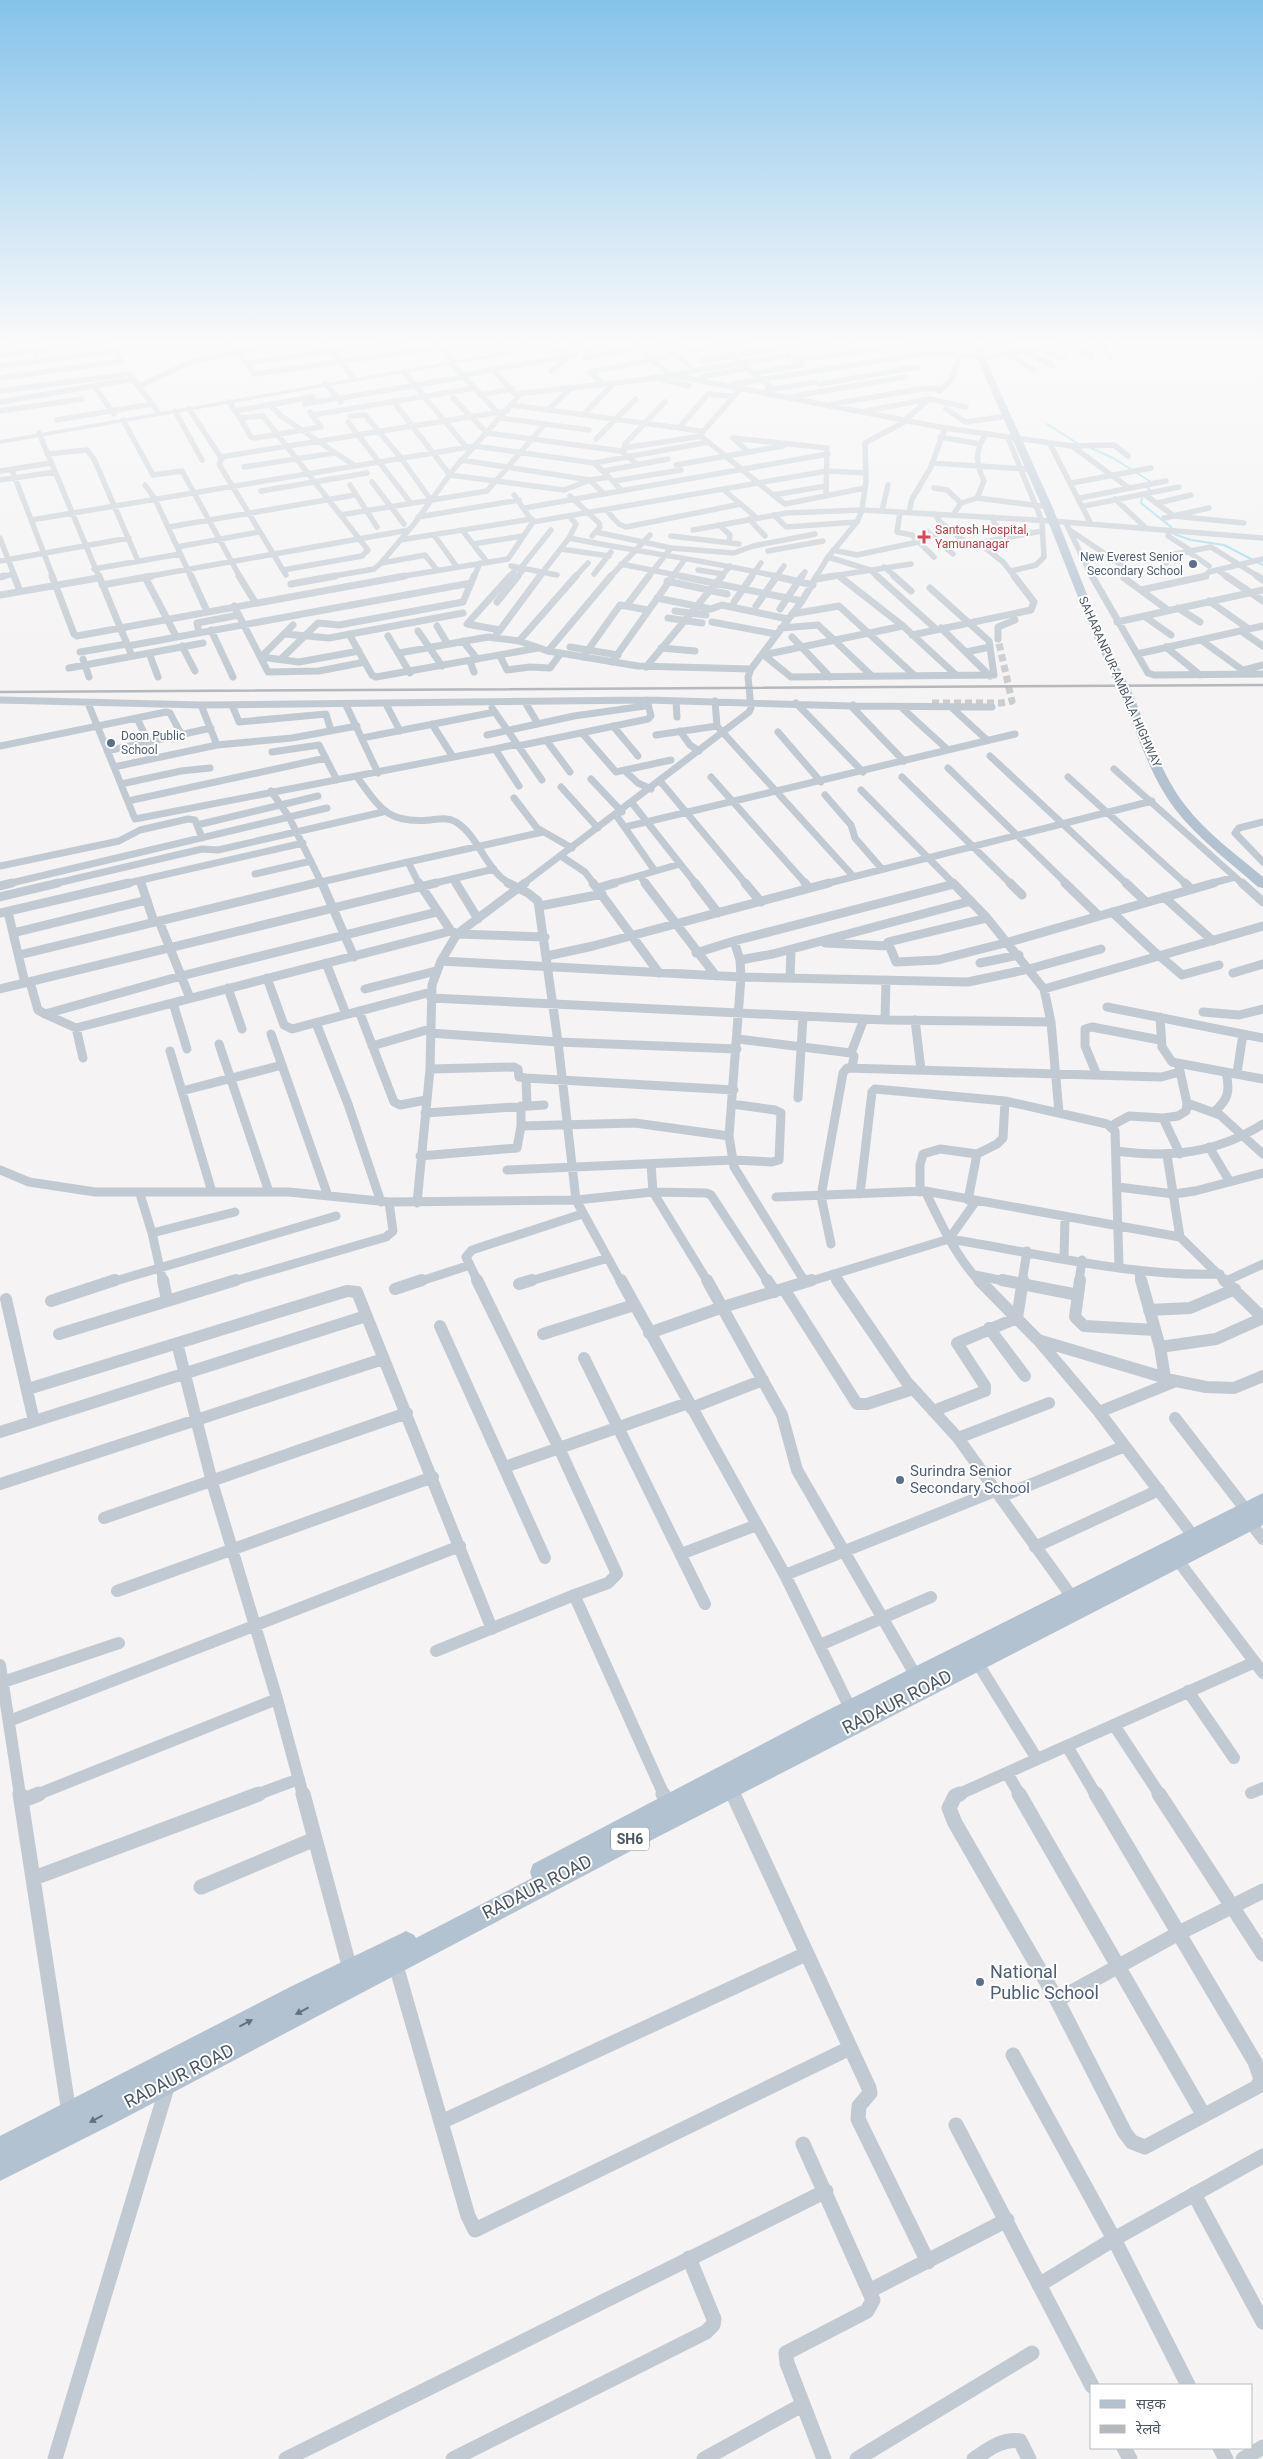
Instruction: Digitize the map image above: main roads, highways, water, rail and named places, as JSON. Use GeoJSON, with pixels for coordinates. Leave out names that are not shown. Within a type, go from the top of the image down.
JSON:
{"type":"FeatureCollection","features":[{"type":"Feature","properties":{"kind":"main road","name":"SAHARANPUR-AMBALA HIGHWAY"},"geometry":{"type":"LineString","coordinates":[[1019,454],[1100,640],[1127,695],[1161,774],[1178,804],[1206,834],[1263,884]]}},
{"type":"Feature","properties":{"kind":"main road","name":"RADAUR ROAD"},"geometry":{"type":"LineString","coordinates":[[0,2168],[169,2083],[727,1782],[852,1710],[916,1676],[1194,1537],[1257,1517]]}},
{"type":"Feature","properties":{"kind":"main road","name":"RADAUR ROAD"},"geometry":{"type":"LineString","coordinates":[[0,2149],[350,1969],[390,1951],[668,1804],[727,1782],[977,1662],[1257,1517]]}},
{"type":"Feature","properties":{"kind":"waterway"},"geometry":{"type":"LineString","coordinates":[[1104,454],[1151,482],[1147,486],[1150,491]]}},
{"type":"Feature","properties":{"kind":"waterway"},"geometry":{"type":"LineString","coordinates":[[1142,497],[1141,503],[1171,527],[1174,534],[1191,540],[1224,545],[1263,565]]}},
{"type":"Feature","properties":{"kind":"tunnel"},"geometry":{"type":"LineString","coordinates":[[932,703],[1001,703],[1012,701],[998,639]]}},
{"type":"Feature","properties":{"kind":"railway"},"geometry":{"type":"LineString","coordinates":[[0,692],[1263,685]]}},
{"type":"Feature","properties":{"kind":"place","name":"Santosh Hospital, Yamunanagar"},"geometry":{"type":"Point","coordinates":[924,537]}},
{"type":"Feature","properties":{"kind":"place","name":"New Everest Senior Secondary School"},"geometry":{"type":"Point","coordinates":[1193,564]}},
{"type":"Feature","properties":{"kind":"place","name":"Doon Public School"},"geometry":{"type":"Point","coordinates":[111,743]}},
{"type":"Feature","properties":{"kind":"place","name":"Surindra Senior Secondary School"},"geometry":{"type":"Point","coordinates":[900,1480]}},
{"type":"Feature","properties":{"kind":"place","name":"National Public School"},"geometry":{"type":"Point","coordinates":[980,1982]}}]}
